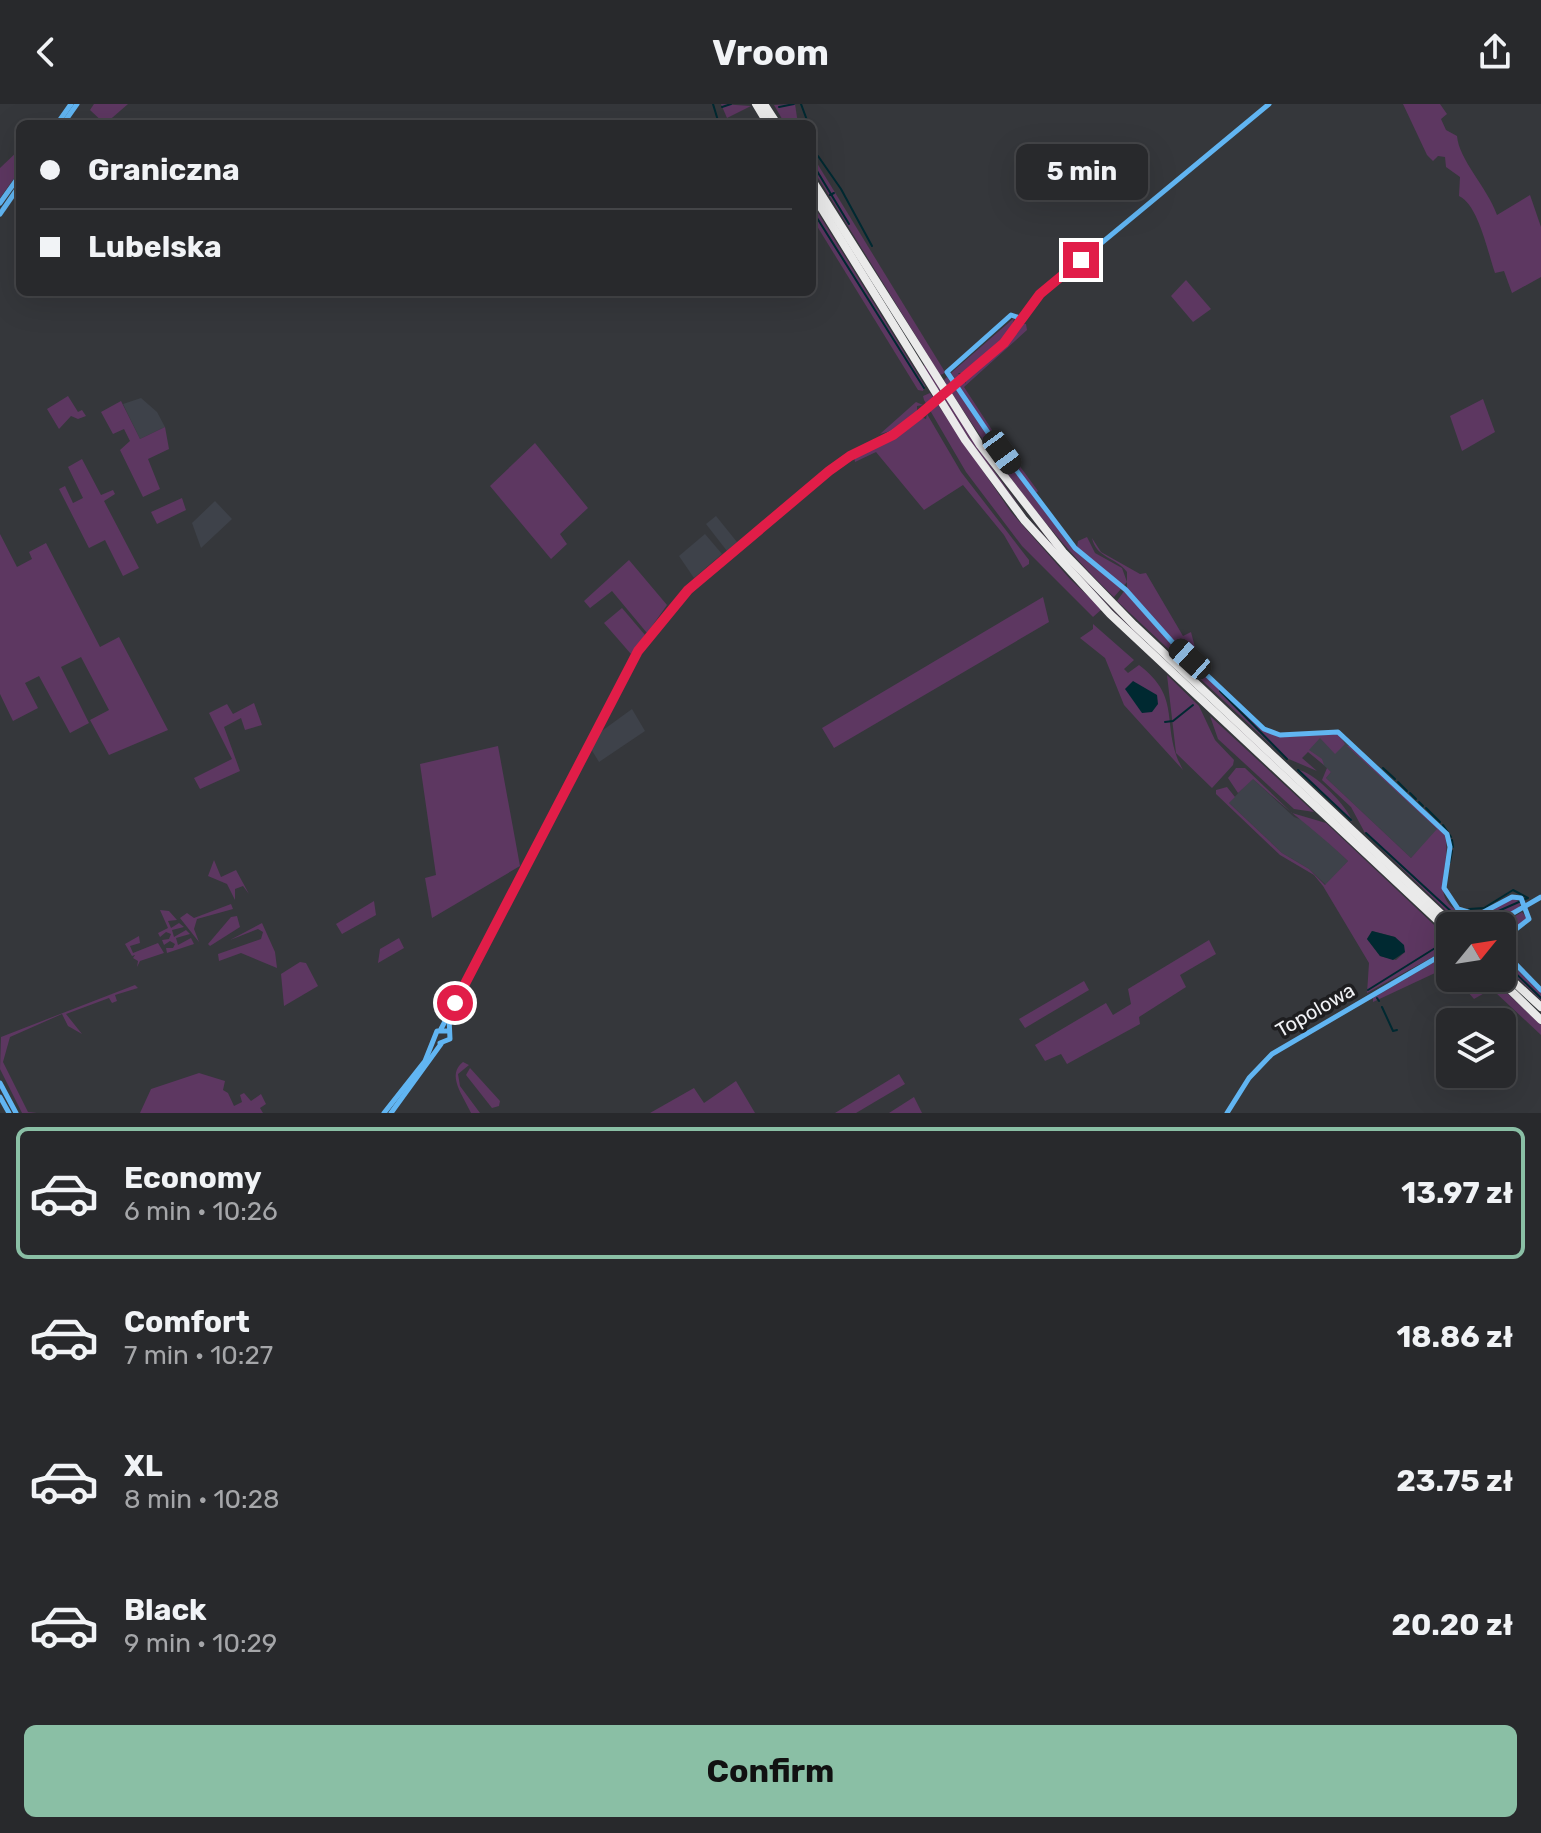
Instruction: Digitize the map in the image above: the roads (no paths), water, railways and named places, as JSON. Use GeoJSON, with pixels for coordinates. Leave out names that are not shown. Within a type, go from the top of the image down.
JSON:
{"type":"FeatureCollection","features":[{"type":"Feature","properties":{"kind":"highway"},"geometry":{"type":"LineString","coordinates":[[816,186],[988,457],[1102,599]]}},
{"type":"Feature","properties":{"kind":"highway"},"geometry":{"type":"LineString","coordinates":[[816,199],[974,454],[1024,520],[1114,611],[1436,919]]}},
{"type":"Feature","properties":{"kind":"highway"},"geometry":{"type":"LineString","coordinates":[[1114,611],[1439,912]]}},
{"type":"Feature","properties":{"kind":"highway"},"geometry":{"type":"LineString","coordinates":[[1516,984],[1541,1007]]}},
{"type":"Feature","properties":{"kind":"highway"},"geometry":{"type":"LineString","coordinates":[[1512,992],[1541,1020]]}},
{"type":"Feature","properties":{"kind":"street"},"geometry":{"type":"LineString","coordinates":[[384,1113],[439,1042],[449,1040],[444,1030],[449,1017],[628,666],[671,609],[837,464],[889,438],[963,378],[1004,343],[1040,294],[1269,104]]}},
{"type":"Feature","properties":{"kind":"street"},"geometry":{"type":"LineString","coordinates":[[0,203],[16,181]]}},
{"type":"Feature","properties":{"kind":"street"},"geometry":{"type":"LineString","coordinates":[[0,214],[16,191]]}},
{"type":"Feature","properties":{"kind":"street"},"geometry":{"type":"LineString","coordinates":[[1023,319],[1011,315],[947,372],[1072,544],[1124,588],[1174,644],[1264,729],[1280,735],[1329,730],[1340,733],[1441,826],[1450,847],[1444,888],[1454,906],[1478,915],[1515,896],[1525,907],[1529,920],[1506,937],[1503,951],[1541,990]]}},
{"type":"Feature","properties":{"kind":"street"},"geometry":{"type":"LineString","coordinates":[[1516,912],[1541,897]]}},
{"type":"Feature","properties":{"kind":"street","name":"Topolowa"},"geometry":{"type":"LineString","coordinates":[[1227,1113],[1251,1075],[1269,1056],[1436,959]]}},
{"type":"Feature","properties":{"kind":"street"},"geometry":{"type":"LineString","coordinates":[[439,1042],[436,1032],[444,1030]]}},
{"type":"Feature","properties":{"kind":"street"},"geometry":{"type":"LineString","coordinates":[[391,1113],[439,1042]]}},
{"type":"Feature","properties":{"kind":"street"},"geometry":{"type":"LineString","coordinates":[[0,1083],[16,1113]]}},
{"type":"Feature","properties":{"kind":"street"},"geometry":{"type":"LineString","coordinates":[[0,1097],[9,1113]]}},
{"type":"Feature","properties":{"kind":"water"},"geometry":{"type":"Polygon","coordinates":[[[1133,681],[1157,695],[1158,704],[1152,712],[1142,713],[1125,689],[1133,681]]]}},
{"type":"Feature","properties":{"kind":"water"},"geometry":{"type":"Polygon","coordinates":[[[1372,931],[1395,937],[1404,945],[1405,952],[1393,960],[1380,956],[1367,939],[1372,931]]]}},
{"type":"Feature","properties":{"kind":"waterway"},"geometry":{"type":"LineString","coordinates":[[713,104],[718,120]]}},
{"type":"Feature","properties":{"kind":"waterway"},"geometry":{"type":"LineString","coordinates":[[722,107],[731,104]]}},
{"type":"Feature","properties":{"kind":"waterway"},"geometry":{"type":"LineString","coordinates":[[779,107],[794,104]]}},
{"type":"Feature","properties":{"kind":"waterway"},"geometry":{"type":"LineString","coordinates":[[801,104],[807,120]]}},
{"type":"Feature","properties":{"kind":"waterway"},"geometry":{"type":"LineString","coordinates":[[818,156],[841,189],[872,246]]}},
{"type":"Feature","properties":{"kind":"waterway"},"geometry":{"type":"LineString","coordinates":[[816,169],[849,224]]}},
{"type":"Feature","properties":{"kind":"waterway"},"geometry":{"type":"LineString","coordinates":[[830,195],[834,193]]}},
{"type":"Feature","properties":{"kind":"waterway"},"geometry":{"type":"LineString","coordinates":[[816,216],[924,388]]}},
{"type":"Feature","properties":{"kind":"waterway"},"geometry":{"type":"LineString","coordinates":[[1220,691],[1287,759]]}},
{"type":"Feature","properties":{"kind":"waterway"},"geometry":{"type":"LineString","coordinates":[[1165,722],[1173,721],[1193,705]]}},
{"type":"Feature","properties":{"kind":"waterway"},"geometry":{"type":"LineString","coordinates":[[1383,768],[1395,779]]}},
{"type":"Feature","properties":{"kind":"waterway"},"geometry":{"type":"LineString","coordinates":[[1298,770],[1351,820]]}},
{"type":"Feature","properties":{"kind":"waterway"},"geometry":{"type":"LineString","coordinates":[[1398,782],[1407,791]]}},
{"type":"Feature","properties":{"kind":"waterway"},"geometry":{"type":"LineString","coordinates":[[1410,793],[1416,799]]}},
{"type":"Feature","properties":{"kind":"waterway"},"geometry":{"type":"LineString","coordinates":[[1419,802],[1423,806]]}},
{"type":"Feature","properties":{"kind":"waterway"},"geometry":{"type":"LineString","coordinates":[[1426,808],[1440,822]]}},
{"type":"Feature","properties":{"kind":"waterway"},"geometry":{"type":"LineString","coordinates":[[1443,825],[1451,837]]}},
{"type":"Feature","properties":{"kind":"waterway"},"geometry":{"type":"LineString","coordinates":[[1366,833],[1452,912]]}},
{"type":"Feature","properties":{"kind":"waterway"},"geometry":{"type":"LineString","coordinates":[[1452,840],[1453,847]]}},
{"type":"Feature","properties":{"kind":"waterway"},"geometry":{"type":"LineString","coordinates":[[1450,862],[1452,851]]}},
{"type":"Feature","properties":{"kind":"waterway"},"geometry":{"type":"LineString","coordinates":[[1469,909],[1484,908],[1513,890],[1528,898],[1496,912]]}},
{"type":"Feature","properties":{"kind":"waterway"},"geometry":{"type":"LineString","coordinates":[[1368,990],[1436,948]]}},
{"type":"Feature","properties":{"kind":"waterway"},"geometry":{"type":"LineString","coordinates":[[1516,974],[1541,998]]}},
{"type":"Feature","properties":{"kind":"waterway"},"geometry":{"type":"LineString","coordinates":[[1382,1007],[1393,1031],[1397,1030]]}}]}
